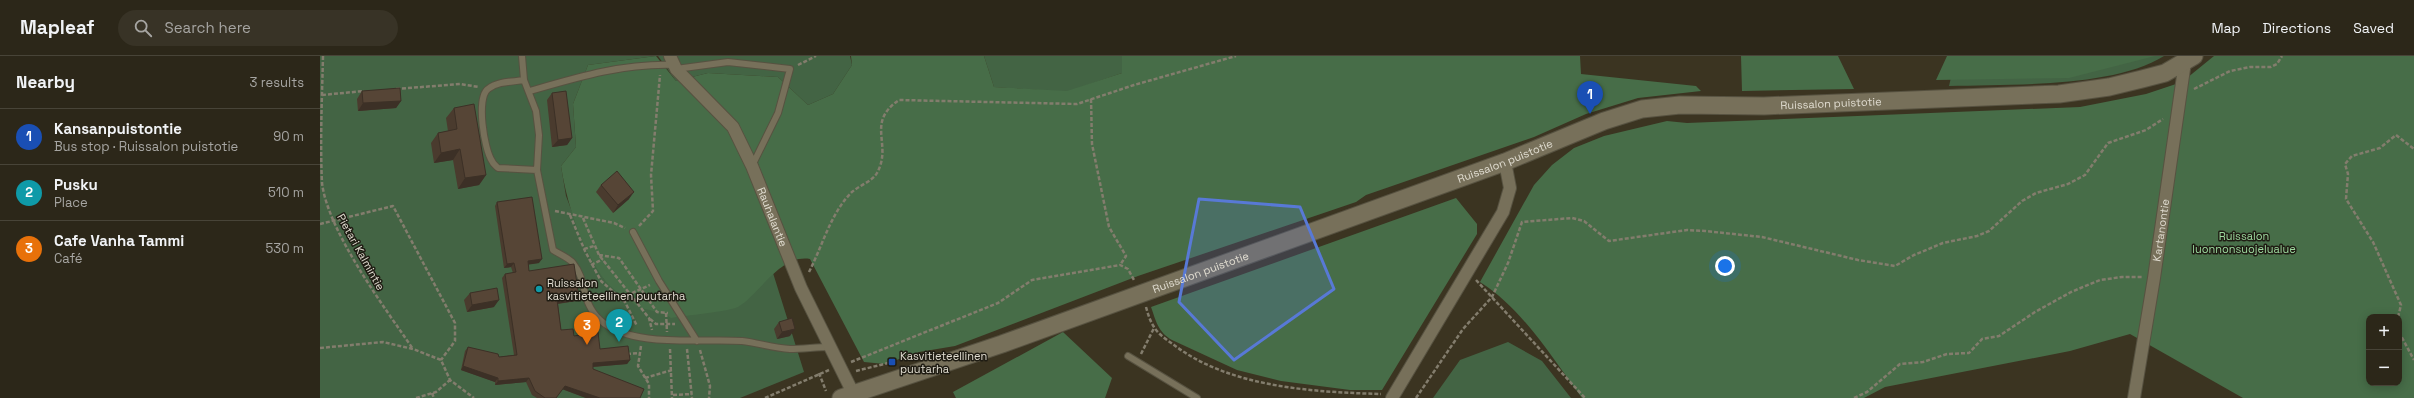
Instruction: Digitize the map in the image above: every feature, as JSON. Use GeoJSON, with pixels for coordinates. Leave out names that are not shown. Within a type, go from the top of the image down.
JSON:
{"type":"FeatureCollection","features":[{"type":"Feature","properties":{"kind":"street","name":"Kartanontie"},"geometry":{"type":"LineString","coordinates":[[2134,398],[2181,100],[2189,59]]}},
{"type":"Feature","properties":{"kind":"street","name":"Ruissalon puistotie"},"geometry":{"type":"LineString","coordinates":[[840,394],[1002,344],[1505,162],[1604,121],[1642,109],[1680,105],[1764,106],[2058,94],[2109,87],[2165,73],[2189,59]]}},
{"type":"Feature","properties":{"kind":"street","name":"Rauhalantie"},"geometry":{"type":"LineString","coordinates":[[674,64],[733,127],[752,166],[801,288],[841,370],[840,394]]}},
{"type":"Feature","properties":{"kind":"street"},"geometry":{"type":"LineString","coordinates":[[1389,396],[1469,272],[1503,212],[1510,188],[1505,162]]}},
{"type":"Feature","properties":{"kind":"lane"},"geometry":{"type":"LineString","coordinates":[[522,56],[524,80],[530,91],[536,111],[539,135],[537,170],[553,250],[572,262],[581,276],[585,299],[594,313],[614,330],[642,337],[668,340],[742,341],[790,349],[830,347]]}},
{"type":"Feature","properties":{"kind":"lane"},"geometry":{"type":"LineString","coordinates":[[530,91],[600,71],[647,64],[728,62],[790,69],[778,113],[752,166]]}},
{"type":"Feature","properties":{"kind":"lane"},"geometry":{"type":"LineString","coordinates":[[524,80],[496,84],[484,93],[481,104],[484,129],[492,162],[498,168],[537,170]]}},
{"type":"Feature","properties":{"kind":"lane"},"geometry":{"type":"LineString","coordinates":[[633,232],[659,281],[698,341]]}},
{"type":"Feature","properties":{"kind":"lane"},"geometry":{"type":"LineString","coordinates":[[1128,356],[1197,398]]}},
{"type":"Feature","properties":{"kind":"path","name":"Pietari Kalmintie"},"geometry":{"type":"LineString","coordinates":[[323,56],[322,184],[333,222],[378,299],[413,349]]}},
{"type":"Feature","properties":{"kind":"path"},"geometry":{"type":"LineString","coordinates":[[790,69],[816,56]]}},
{"type":"Feature","properties":{"kind":"path"},"geometry":{"type":"LineString","coordinates":[[801,288],[831,224],[850,194],[876,175],[884,154],[880,129],[887,108],[899,100],[1077,104],[1134,84],[1236,56]]}},
{"type":"Feature","properties":{"kind":"path"},"geometry":{"type":"LineString","coordinates":[[2181,100],[2194,89],[2230,70],[2250,67],[2271,67],[2277,64],[2282,56]]}},
{"type":"Feature","properties":{"kind":"path"},"geometry":{"type":"LineString","coordinates":[[544,208],[570,215],[614,223],[633,232],[653,211],[650,175],[661,69]]}},
{"type":"Feature","properties":{"kind":"path"},"geometry":{"type":"LineString","coordinates":[[391,89],[460,84],[488,89]]}},
{"type":"Feature","properties":{"kind":"path"},"geometry":{"type":"LineString","coordinates":[[322,95],[368,91]]}},
{"type":"Feature","properties":{"kind":"path"},"geometry":{"type":"LineString","coordinates":[[1091,99],[1092,144],[1109,227],[1126,256],[1120,265]]}},
{"type":"Feature","properties":{"kind":"path"},"geometry":{"type":"LineString","coordinates":[[1416,398],[1463,329],[1492,297],[1508,262],[1522,222],[1572,218],[1584,221],[1609,241],[1687,230],[1762,237],[1858,260],[1895,266],[1914,255],[1943,243],[1977,236],[1989,231],[2022,200],[2036,193],[2068,184],[2085,175],[2108,143],[2146,130],[2165,118]]}},
{"type":"Feature","properties":{"kind":"path"},"geometry":{"type":"LineString","coordinates":[[2399,314],[2401,305],[2373,242],[2346,199],[2348,174],[2345,164],[2352,156],[2380,148],[2396,135],[2414,149]]}},
{"type":"Feature","properties":{"kind":"path"},"geometry":{"type":"LineString","coordinates":[[320,224],[393,206],[455,323],[455,341],[441,360]]}},
{"type":"Feature","properties":{"kind":"path"},"geometry":{"type":"LineString","coordinates":[[570,215],[591,265],[601,281],[625,302],[642,337],[638,366],[649,384],[649,398]]}},
{"type":"Feature","properties":{"kind":"path"},"geometry":{"type":"LineString","coordinates":[[582,217],[594,246],[649,318],[656,324],[667,325]]}},
{"type":"Feature","properties":{"kind":"path"},"geometry":{"type":"LineString","coordinates":[[584,249],[594,246]]}},
{"type":"Feature","properties":{"kind":"path"},"geometry":{"type":"LineString","coordinates":[[600,255],[619,258],[657,312],[678,312]]}},
{"type":"Feature","properties":{"kind":"path"},"geometry":{"type":"LineString","coordinates":[[591,265],[603,259]]}},
{"type":"Feature","properties":{"kind":"path"},"geometry":{"type":"LineString","coordinates":[[841,370],[998,303],[1032,280],[1120,265],[1128,269],[1135,282]]}},
{"type":"Feature","properties":{"kind":"path"},"geometry":{"type":"LineString","coordinates":[[1469,272],[1585,398]]}},
{"type":"Feature","properties":{"kind":"path"},"geometry":{"type":"LineString","coordinates":[[1854,398],[1867,392],[1900,364],[1923,362],[1947,354],[1968,353],[1982,340],[1999,336],[2035,312],[2100,280],[2122,277],[2154,278]]}},
{"type":"Feature","properties":{"kind":"path"},"geometry":{"type":"LineString","coordinates":[[621,298],[659,281]]}},
{"type":"Feature","properties":{"kind":"path"},"geometry":{"type":"LineString","coordinates":[[1146,307],[1154,328],[1183,352],[1210,365],[1252,380],[1320,392],[1389,396]]}},
{"type":"Feature","properties":{"kind":"path"},"geometry":{"type":"LineString","coordinates":[[666,313],[672,370],[673,397],[692,396],[686,340]]}},
{"type":"Feature","properties":{"kind":"path"},"geometry":{"type":"LineString","coordinates":[[649,318],[654,338]]}},
{"type":"Feature","properties":{"kind":"path"},"geometry":{"type":"LineString","coordinates":[[1137,362],[1154,328]]}},
{"type":"Feature","properties":{"kind":"path"},"geometry":{"type":"LineString","coordinates":[[2402,336],[2414,360]]}},
{"type":"Feature","properties":{"kind":"path"},"geometry":{"type":"LineString","coordinates":[[698,341],[710,386],[709,398]]}},
{"type":"Feature","properties":{"kind":"path"},"geometry":{"type":"LineString","coordinates":[[320,348],[383,342],[413,349],[441,360],[450,380],[474,398]]}},
{"type":"Feature","properties":{"kind":"path"},"geometry":{"type":"LineString","coordinates":[[619,355],[640,353]]}},
{"type":"Feature","properties":{"kind":"path"},"geometry":{"type":"LineString","coordinates":[[765,398],[819,374],[892,362]]}},
{"type":"Feature","properties":{"kind":"path"},"geometry":{"type":"LineString","coordinates":[[646,378],[672,370]]}},
{"type":"Feature","properties":{"kind":"path"},"geometry":{"type":"LineString","coordinates":[[819,374],[840,394]]}},
{"type":"Feature","properties":{"kind":"path"},"geometry":{"type":"LineString","coordinates":[[416,398],[432,393],[450,380]]}},
{"type":"Feature","properties":{"kind":"path"},"geometry":{"type":"LineString","coordinates":[[432,393],[434,398]]}},
{"type":"Feature","properties":{"kind":"highlighted area"},"geometry":{"type":"Polygon","coordinates":[[[1199,199],[1300,207],[1334,289],[1234,360],[1179,302],[1199,199]]]}},
{"type":"Feature","properties":{"kind":"green space"},"geometry":{"type":"Polygon","coordinates":[[[320,56],[656,56],[588,65],[573,104],[576,147],[561,166],[566,196],[581,235],[604,279],[636,305],[666,313],[737,307],[773,273],[804,372],[740,398],[320,398],[320,56]]]}},
{"type":"Feature","properties":{"kind":"green space"},"geometry":{"type":"Polygon","coordinates":[[[656,56],[676,81],[708,73],[778,77],[808,105],[833,94],[852,65],[851,56],[984,56],[994,87],[1067,91],[1122,73],[1122,56],[1580,56],[1581,74],[1696,86],[1701,91],[1638,98],[1586,114],[1534,137],[1366,195],[1356,202],[1138,276],[955,346],[919,352],[885,364],[864,362],[810,259],[799,259],[789,263],[771,276],[746,301],[734,309],[671,318],[662,313],[638,307],[613,289],[603,278],[595,266],[576,225],[567,195],[561,166],[576,147],[573,104],[588,65],[656,56]]]}},
{"type":"Feature","properties":{"kind":"green space"},"geometry":{"type":"Polygon","coordinates":[[[658,56],[850,56],[852,65],[833,94],[808,105],[778,77],[708,73],[676,81],[658,56]]]}},
{"type":"Feature","properties":{"kind":"green space"},"geometry":{"type":"Polygon","coordinates":[[[984,56],[1122,56],[1122,73],[1067,92],[994,87],[984,56]]]}},
{"type":"Feature","properties":{"kind":"green space"},"geometry":{"type":"Polygon","coordinates":[[[1741,56],[1838,56],[1854,89],[1742,91],[1741,56]]]}},
{"type":"Feature","properties":{"kind":"green space"},"geometry":{"type":"Polygon","coordinates":[[[1947,56],[2155,56],[2069,78],[1936,80],[1947,56]]]}},
{"type":"Feature","properties":{"kind":"green space"},"geometry":{"type":"Polygon","coordinates":[[[1956,56],[2164,56],[2143,66],[2117,74],[2090,79],[2030,84],[1949,86],[1956,56]]]}},
{"type":"Feature","properties":{"kind":"green space","name":"Ruissalon luonnonsuojelualue"},"geometry":{"type":"Polygon","coordinates":[[[2214,56],[2414,56],[2414,398],[2243,398],[2130,334],[2070,351],[1885,387],[1864,398],[1582,398],[1536,335],[1523,320],[1510,306],[1480,282],[1534,185],[1552,165],[1574,148],[1604,136],[1667,121],[1687,123],[2080,107],[2146,94],[2182,82],[2214,56]]]}},
{"type":"Feature","properties":{"kind":"green space"},"geometry":{"type":"Polygon","coordinates":[[[1456,198],[1477,224],[1477,234],[1382,390],[1350,390],[1281,381],[1237,370],[1167,337],[1156,321],[1151,307],[1456,198]]]}},
{"type":"Feature","properties":{"kind":"green space"},"geometry":{"type":"Polygon","coordinates":[[[1063,332],[1112,378],[1105,398],[956,398],[953,392],[1063,332]]]}},
{"type":"Feature","properties":{"kind":"green space"},"geometry":{"type":"Polygon","coordinates":[[[1508,342],[1542,361],[1571,398],[1433,398],[1460,360],[1508,342]]]}},
{"type":"Feature","properties":{"kind":"building"},"geometry":{"type":"Polygon","coordinates":[[[400,88],[401,101],[363,103],[362,91],[400,88]]]}},
{"type":"Feature","properties":{"kind":"building"},"geometry":{"type":"Polygon","coordinates":[[[566,91],[572,138],[558,140],[552,93],[566,91]]]}},
{"type":"Feature","properties":{"kind":"building"},"geometry":{"type":"Polygon","coordinates":[[[474,104],[486,175],[465,178],[460,149],[441,153],[438,133],[457,129],[454,108],[474,104]]]}},
{"type":"Feature","properties":{"kind":"building"},"geometry":{"type":"Polygon","coordinates":[[[617,171],[634,192],[618,205],[601,185],[617,171]]]}},
{"type":"Feature","properties":{"kind":"building","name":"Ruissalon kasvitieteellinen puutarha"},"geometry":{"type":"Polygon","coordinates":[[[532,197],[542,259],[528,261],[529,271],[574,264],[579,297],[557,300],[561,330],[573,329],[574,336],[598,332],[600,349],[628,346],[630,360],[593,363],[593,369],[644,389],[640,398],[600,398],[565,386],[556,398],[545,398],[535,391],[529,378],[498,381],[498,378],[463,366],[468,347],[498,354],[499,357],[517,355],[505,274],[516,272],[514,263],[507,264],[497,202],[532,197]]]}},
{"type":"Feature","properties":{"kind":"building"},"geometry":{"type":"Polygon","coordinates":[[[497,288],[499,300],[472,305],[470,293],[497,288]]]}},
{"type":"Feature","properties":{"kind":"building"},"geometry":{"type":"Polygon","coordinates":[[[792,318],[795,329],[782,332],[779,322],[792,318]]]}},
{"type":"Feature","properties":{"kind":"place","name":"Kansanpuistontie"},"geometry":{"type":"Point","coordinates":[1590,114]}},
{"type":"Feature","properties":{"kind":"place","name":"Ruissalon kasvitieteellinen puutarha"},"geometry":{"type":"Point","coordinates":[539,289]}},
{"type":"Feature","properties":{"kind":"place","name":"Pusku"},"geometry":{"type":"Point","coordinates":[619,342]}},
{"type":"Feature","properties":{"kind":"place","name":"Cafe Vanha Tammi"},"geometry":{"type":"Point","coordinates":[587,345]}},
{"type":"Feature","properties":{"kind":"place","name":"Kasvitieteellinen puutarha"},"geometry":{"type":"Point","coordinates":[892,362]}}]}
